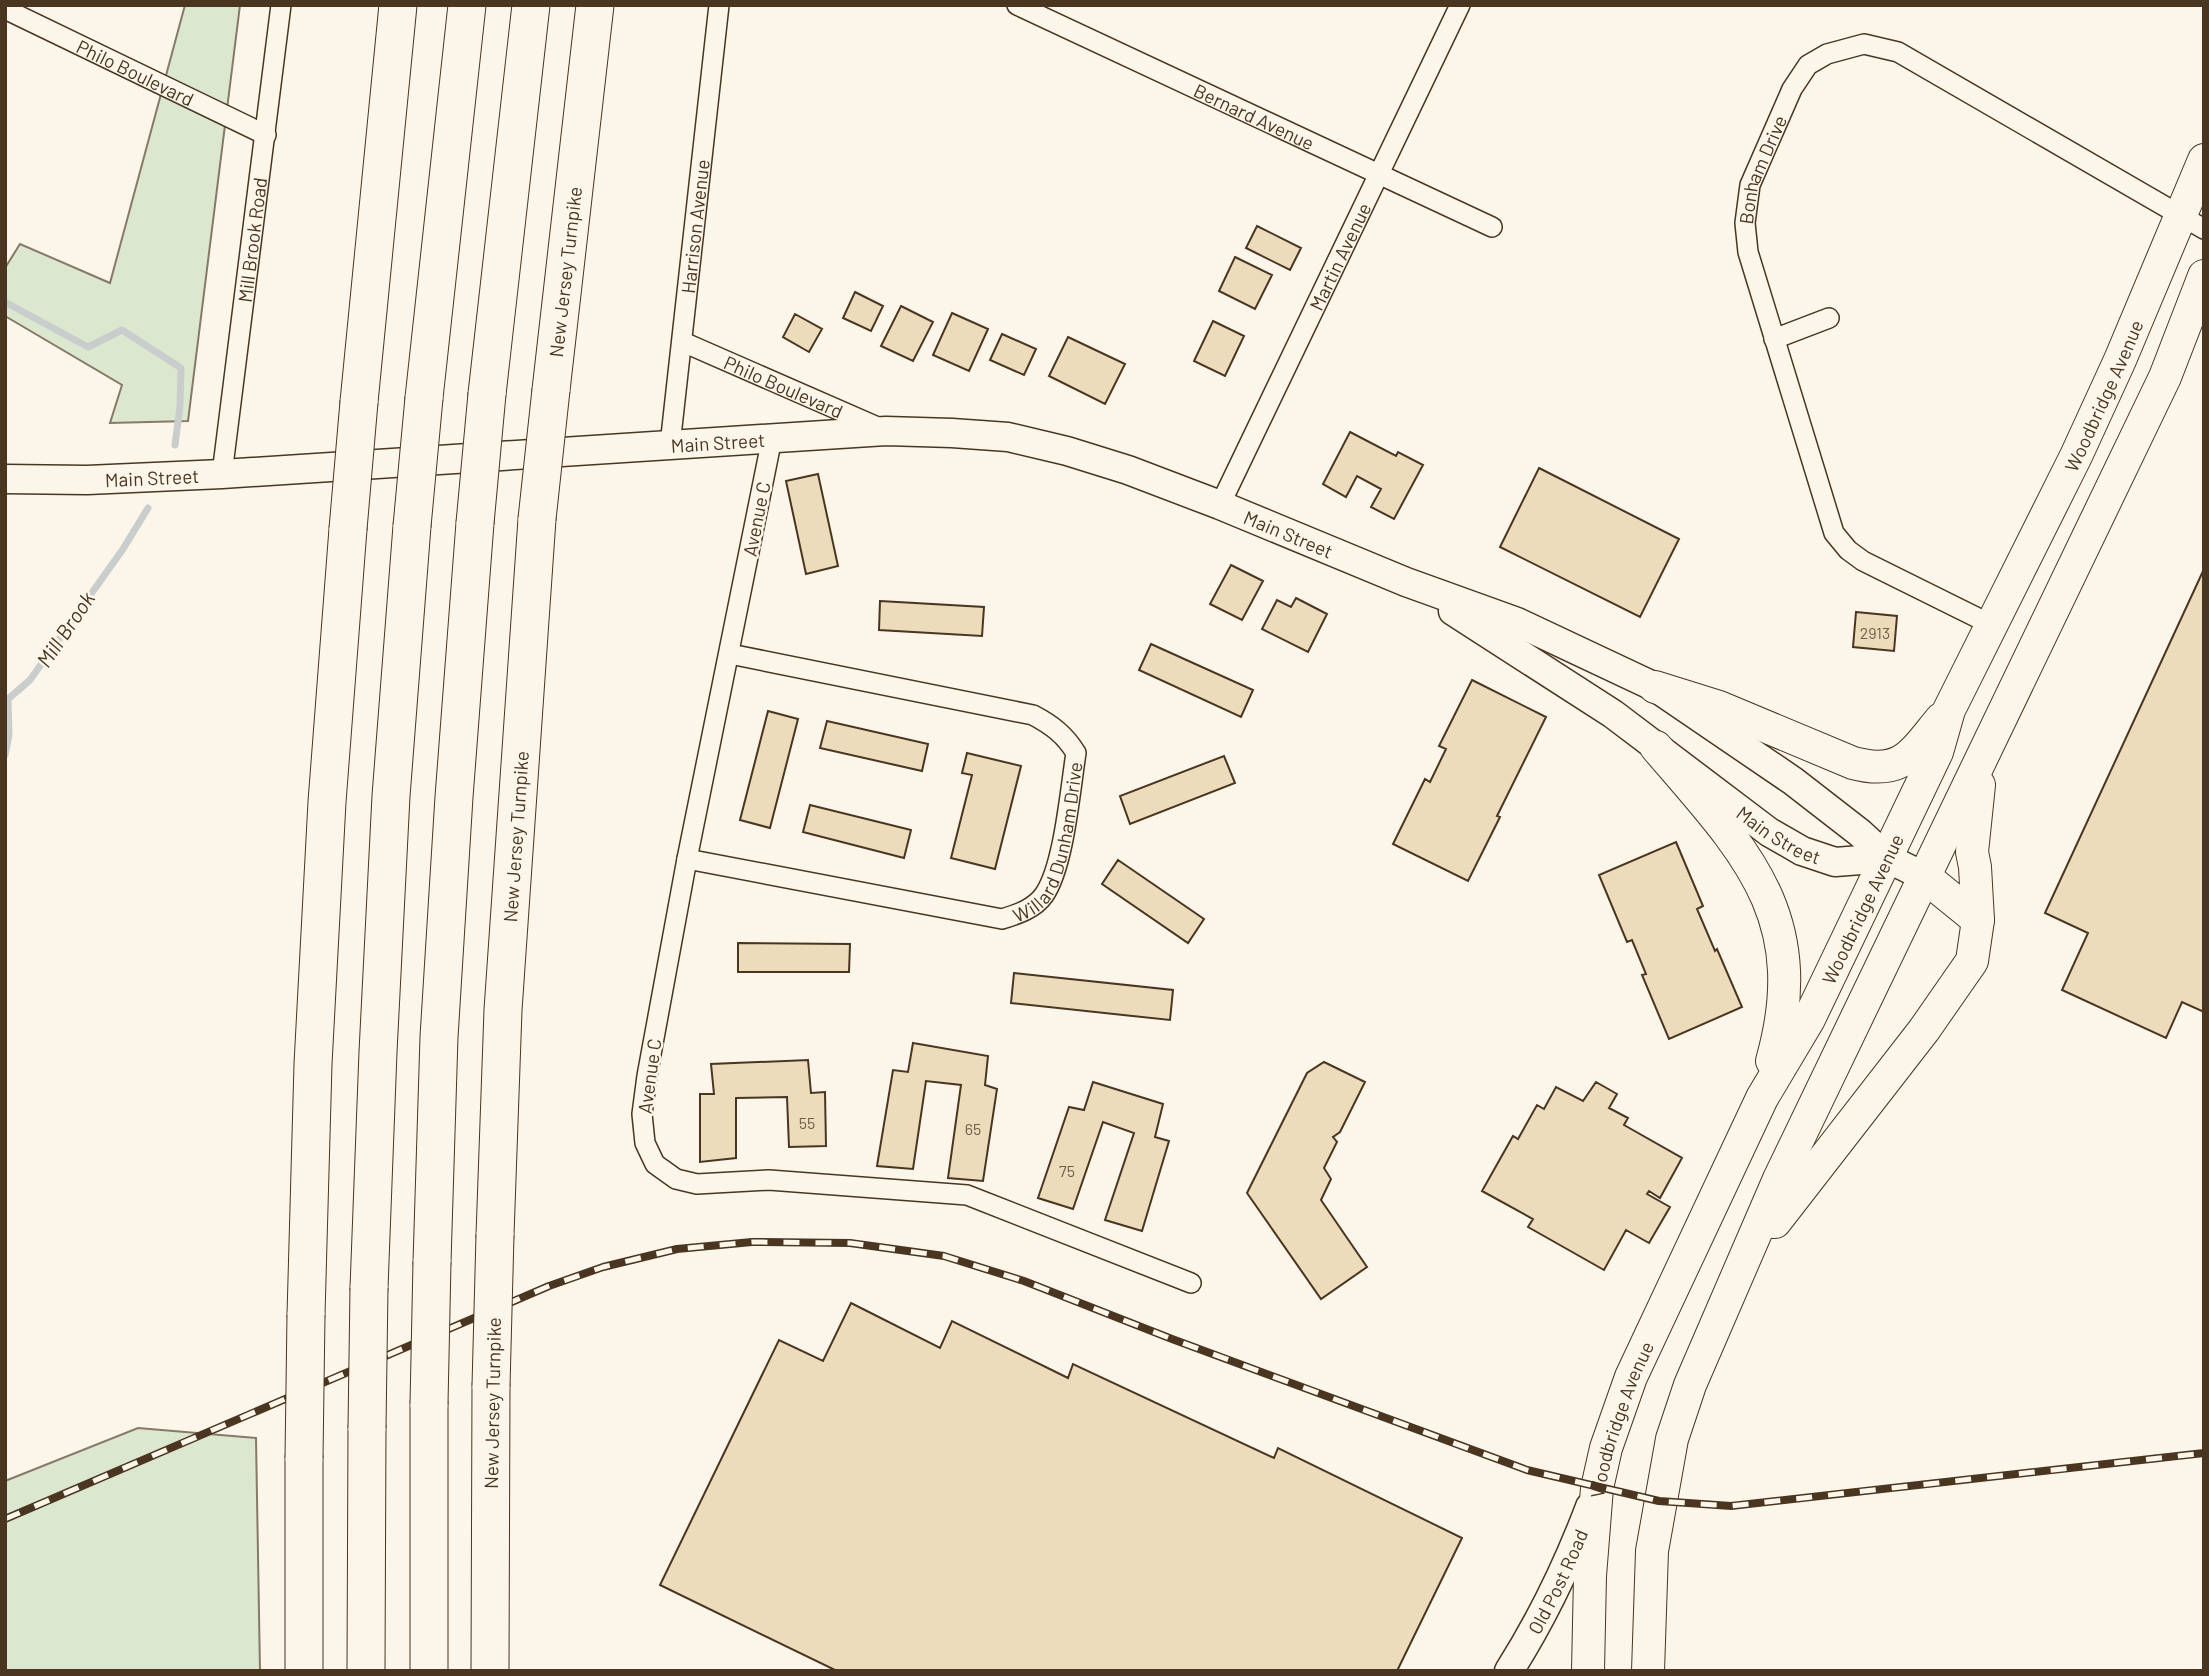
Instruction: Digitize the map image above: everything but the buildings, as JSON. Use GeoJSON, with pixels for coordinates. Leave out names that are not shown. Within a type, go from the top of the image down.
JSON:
{"type":"FeatureCollection","features":[{"type":"Feature","properties":{"kind":"highway"},"geometry":{"type":"LineString","coordinates":[[304,1671],[306,1315],[313,1050],[327,802],[348,529],[398,5]]}},
{"type":"Feature","properties":{"kind":"highway"},"geometry":{"type":"LineString","coordinates":[[366,1671],[369,1287],[391,796],[424,398],[467,5]]}},
{"type":"Feature","properties":{"kind":"highway"},"geometry":{"type":"LineString","coordinates":[[429,1671],[429,1404],[440,1024],[475,523],[531,5]]}},
{"type":"Feature","properties":{"kind":"highway","name":"New Jersey Turnpike"},"geometry":{"type":"LineString","coordinates":[[490,1671],[491,1386],[503,1010],[537,519],[595,5]]}},
{"type":"Feature","properties":{"kind":"main road","name":"Woodbridge Avenue"},"geometry":{"type":"LineString","coordinates":[[1588,1671],[1590,1576],[1597,1488],[1606,1448],[1631,1377],[1762,1098],[1809,1019],[1937,752],[1949,710],[2191,223],[2204,160]]}},
{"type":"Feature","properties":{"kind":"main road"},"geometry":{"type":"LineString","coordinates":[[1648,1671],[1652,1551],[1672,1439],[1690,1385],[1779,1179],[2165,377],[2204,276]]}},
{"type":"Feature","properties":{"kind":"main road","name":"Main Street"},"geometry":{"type":"LineString","coordinates":[[5,479],[87,480],[222,474],[886,431],[952,433],[1020,440],[1128,470],[1220,505],[1406,582],[1517,622],[1655,687],[1783,775],[1860,833],[1886,858],[1925,877]]}},
{"type":"Feature","properties":{"kind":"main road","name":"Main Street"},"geometry":{"type":"LineString","coordinates":[[1406,582],[1613,714],[1769,832],[1802,851],[1835,862],[1886,858]]}},
{"type":"Feature","properties":{"kind":"main road"},"geometry":{"type":"LineString","coordinates":[[1655,687],[1719,707],[1873,769],[1892,767],[1915,750],[1949,710]]}},
{"type":"Feature","properties":{"kind":"main road"},"geometry":{"type":"LineString","coordinates":[[1656,747],[1731,837],[1759,878],[1775,915],[1784,956],[1786,992],[1780,1035],[1762,1098]]}},
{"type":"Feature","properties":{"kind":"main road"},"geometry":{"type":"LineString","coordinates":[[1736,1281],[1789,1202],[1924,1030],[1972,961],[1978,920],[1972,852],[1984,756]]}},
{"type":"Feature","properties":{"kind":"main road"},"geometry":{"type":"LineString","coordinates":[[1925,877],[1978,920]]}},
{"type":"Feature","properties":{"kind":"main road","name":"Old Post Road"},"geometry":{"type":"LineString","coordinates":[[1509,1671],[1535,1631],[1597,1488]]}},
{"type":"Feature","properties":{"kind":"street","name":"Mill Brook Road"},"geometry":{"type":"LineString","coordinates":[[222,474],[281,5]]}},
{"type":"Feature","properties":{"kind":"street","name":"Harrison Avenue"},"geometry":{"type":"LineString","coordinates":[[670,445],[719,5]]}},
{"type":"Feature","properties":{"kind":"street","name":"Bernard Avenue"},"geometry":{"type":"LineString","coordinates":[[1017,5],[1492,227]]}},
{"type":"Feature","properties":{"kind":"street","name":"Martin Avenue"},"geometry":{"type":"LineString","coordinates":[[1220,505],[1460,5]]}},
{"type":"Feature","properties":{"kind":"street","name":"Philo Boulevard"},"geometry":{"type":"LineString","coordinates":[[5,9],[265,135]]}},
{"type":"Feature","properties":{"kind":"street","name":"Bonham Drive"},"geometry":{"type":"LineString","coordinates":[[1992,625],[1863,561],[1848,550],[1834,533],[1748,252],[1745,223],[1750,185],[1792,89],[1808,65],[1827,54],[1864,44],[1898,52],[2191,223]]}},
{"type":"Feature","properties":{"kind":"street"},"geometry":{"type":"LineString","coordinates":[[1774,339],[1829,318]]}},
{"type":"Feature","properties":{"kind":"street","name":"Philo Boulevard"},"geometry":{"type":"LineString","coordinates":[[683,342],[886,431]]}},
{"type":"Feature","properties":{"kind":"street","name":"Avenue C"},"geometry":{"type":"LineString","coordinates":[[772,438],[687,859],[647,1076],[642,1114],[645,1143],[655,1164],[676,1179],[697,1184],[769,1180],[967,1195],[1191,1283]]}},
{"type":"Feature","properties":{"kind":"street","name":"Willard Dunham Drive"},"geometry":{"type":"LineString","coordinates":[[687,859],[1002,919],[1024,912],[1043,897],[1056,873],[1076,753],[1068,740],[1046,722],[1033,715],[730,654]]}},
{"type":"Feature","properties":{"kind":"green space"},"geometry":{"type":"Polygon","coordinates":[[[185,5],[240,5],[188,421],[110,423],[122,385],[5,316],[5,268],[20,244],[110,283],[185,5]]]}},
{"type":"Feature","properties":{"kind":"green space"},"geometry":{"type":"Polygon","coordinates":[[[138,1428],[256,1438],[260,1671],[5,1671],[5,1481],[138,1428]]]}},
{"type":"Feature","properties":{"kind":"waterway","name":"Mill Brook"},"geometry":{"type":"LineString","coordinates":[[5,302],[88,347],[122,330],[181,368],[175,445]]}},
{"type":"Feature","properties":{"kind":"waterway","name":"Mill Brook"},"geometry":{"type":"LineString","coordinates":[[5,755],[9,735],[8,699],[30,680],[123,549],[148,508]]}},
{"type":"Feature","properties":{"kind":"railway"},"geometry":{"type":"LineString","coordinates":[[5,1519],[549,1286],[603,1267],[677,1249],[752,1242],[850,1243],[944,1256],[1024,1281],[1172,1339],[1527,1470],[1659,1501],[1731,1506],[2204,1453]]}}]}
